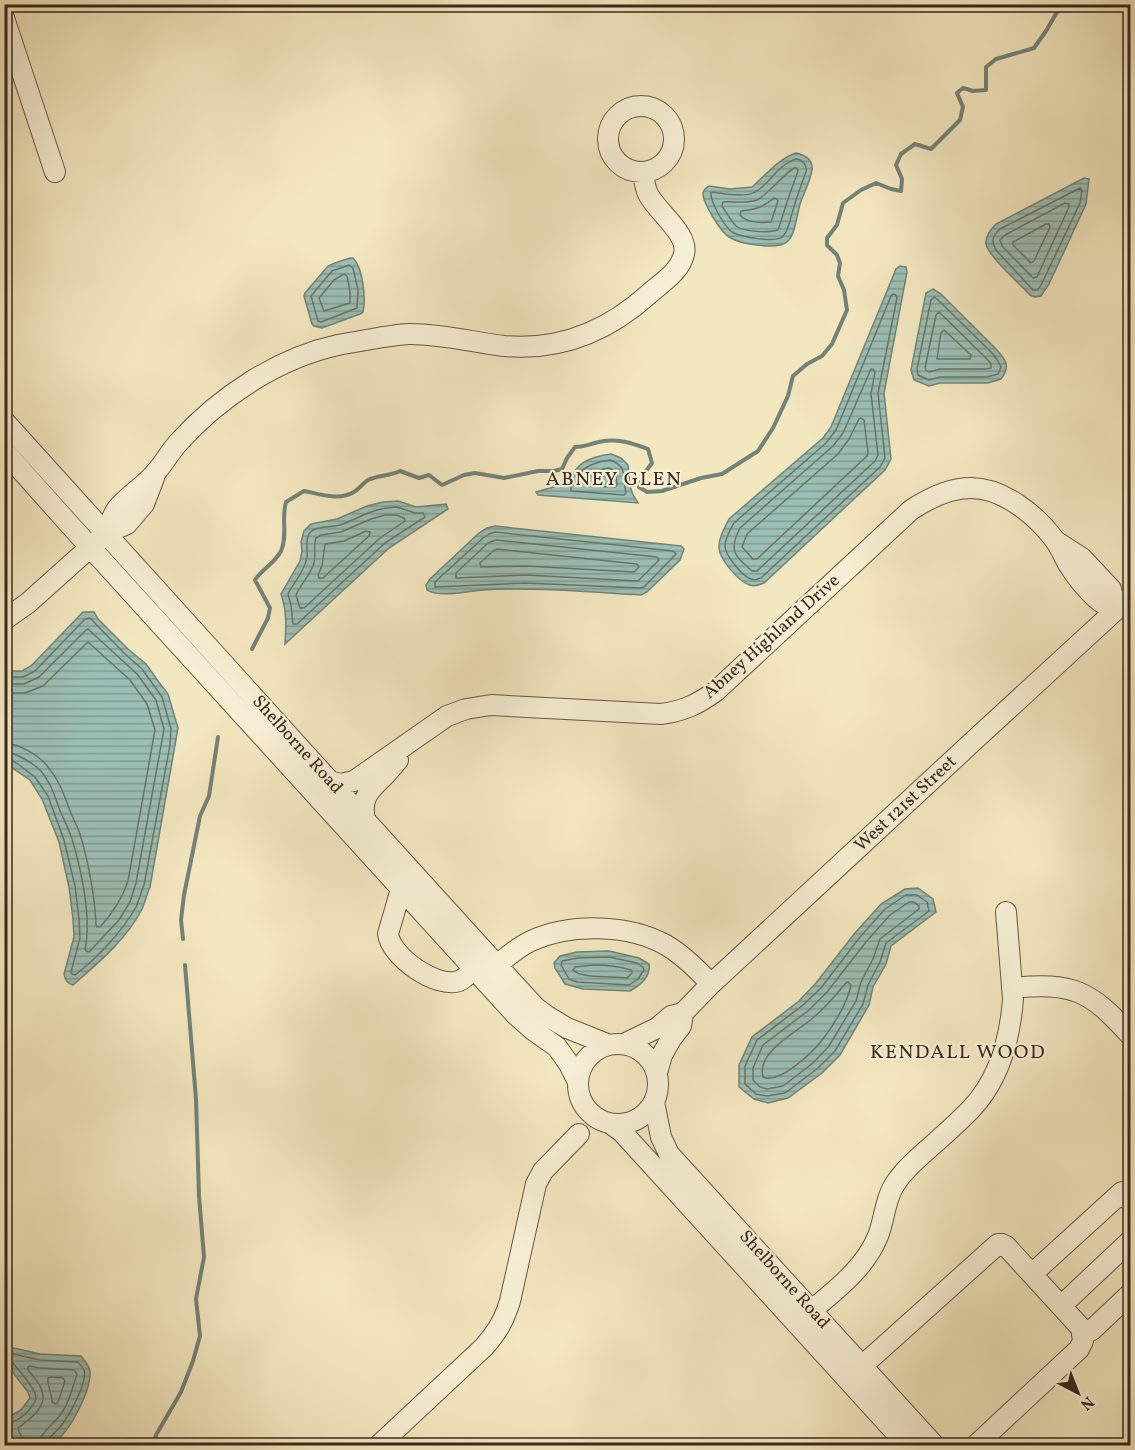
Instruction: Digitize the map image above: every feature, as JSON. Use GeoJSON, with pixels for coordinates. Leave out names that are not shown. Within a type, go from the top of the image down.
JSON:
{"type":"FeatureCollection","features":[{"type":"Feature","properties":{"kind":"street"},"geometry":{"type":"LineString","coordinates":[[4,18],[55,172]]}},
{"type":"Feature","properties":{"kind":"street"},"geometry":{"type":"LineString","coordinates":[[4,620],[28,603],[97,541],[116,510],[156,472],[196,424],[231,394],[265,373],[316,351],[337,345],[407,334],[440,336],[505,346],[530,346],[581,337],[613,322],[637,305],[676,270],[684,254],[685,244],[681,235],[654,205],[646,192],[643,172]]}},
{"type":"Feature","properties":{"kind":"street","name":"Shelborne Road"},"geometry":{"type":"LineString","coordinates":[[4,422],[97,541],[401,889],[516,1015],[557,1047],[578,1082]]}},
{"type":"Feature","properties":{"kind":"street","name":"Shelborne Road"},"geometry":{"type":"LineString","coordinates":[[4,451],[97,541],[329,781],[535,1007],[567,1028],[616,1044]]}},
{"type":"Feature","properties":{"kind":"street","name":"Abney Highland Drive"},"geometry":{"type":"LineString","coordinates":[[329,781],[340,784],[354,781],[447,716],[466,709],[492,705],[661,714],[676,712],[700,702],[716,691],[911,510],[934,496],[960,489],[972,488],[995,494],[1030,513],[1055,540],[1070,568],[1098,600],[1124,604]]}},
{"type":"Feature","properties":{"kind":"street","name":"West 121st Street"},"geometry":{"type":"LineString","coordinates":[[616,1044],[657,1028],[671,1016],[682,1013],[1124,604]]}},
{"type":"Feature","properties":{"kind":"street","name":"Abney Highland Drive"},"geometry":{"type":"LineString","coordinates":[[365,820],[363,808],[370,790],[417,736]]}},
{"type":"Feature","properties":{"kind":"street"},"geometry":{"type":"LineString","coordinates":[[401,889],[388,934],[392,946],[399,955],[421,972],[449,982],[458,981],[473,968]]}},
{"type":"Feature","properties":{"kind":"street"},"geometry":{"type":"LineString","coordinates":[[812,1310],[863,1262],[878,1235],[891,1189],[974,1106],[1000,1064],[1012,1012],[1006,912]]}},
{"type":"Feature","properties":{"kind":"street"},"geometry":{"type":"LineString","coordinates":[[497,965],[521,946],[545,935],[603,928],[633,933],[665,945],[692,964],[711,984]]}},
{"type":"Feature","properties":{"kind":"street"},"geometry":{"type":"LineString","coordinates":[[1012,988],[1048,986],[1084,994],[1105,1008],[1131,1035]]}},
{"type":"Feature","properties":{"kind":"street","name":"West 121st Street"},"geometry":{"type":"LineString","coordinates":[[657,1073],[671,1039],[681,1026],[682,1013]]}},
{"type":"Feature","properties":{"kind":"street"},"geometry":{"type":"LineString","coordinates":[[616,1044],[641,1050],[653,1063],[657,1073],[659,1084],[650,1109],[639,1119],[627,1123],[608,1123],[597,1118],[590,1113],[580,1097],[578,1082],[582,1065],[587,1057],[599,1048],[616,1044]]}},
{"type":"Feature","properties":{"kind":"street","name":"Shelborne Road"},"geometry":{"type":"LineString","coordinates":[[654,1102],[661,1137],[669,1154],[935,1446]]}},
{"type":"Feature","properties":{"kind":"street"},"geometry":{"type":"LineString","coordinates":[[579,1134],[576,1125],[582,1113],[583,1104]]}},
{"type":"Feature","properties":{"kind":"street"},"geometry":{"type":"LineString","coordinates":[[579,1134],[587,1136],[608,1123]]}},
{"type":"Feature","properties":{"kind":"street","name":"Shelborne Road"},"geometry":{"type":"LineString","coordinates":[[608,1123],[622,1132],[908,1446]]}},
{"type":"Feature","properties":{"kind":"street"},"geometry":{"type":"LineString","coordinates":[[378,1446],[484,1347],[499,1329],[510,1301],[536,1184],[543,1171],[579,1134]]}},
{"type":"Feature","properties":{"kind":"street"},"geometry":{"type":"LineString","coordinates":[[1032,1274],[1122,1192],[1131,1201]]}},
{"type":"Feature","properties":{"kind":"street"},"geometry":{"type":"LineString","coordinates":[[1061,1306],[1131,1241]]}},
{"type":"Feature","properties":{"kind":"street"},"geometry":{"type":"LineString","coordinates":[[862,1366],[998,1244],[1006,1246],[1082,1329],[1083,1341],[1079,1349],[975,1446]]}},
{"type":"Feature","properties":{"kind":"street"},"geometry":{"type":"LineString","coordinates":[[1082,1335],[1092,1330],[1131,1294]]}},
{"type":"Feature","properties":{"kind":"water"},"geometry":{"type":"Polygon","coordinates":[[[796,153],[808,158],[812,170],[793,233],[788,241],[776,246],[768,246],[741,242],[729,237],[709,210],[703,193],[705,190],[709,186],[730,189],[752,187],[778,163],[796,153]]]}},
{"type":"Feature","properties":{"kind":"water"},"geometry":{"type":"Polygon","coordinates":[[[1084,178],[1089,179],[1086,204],[1049,284],[1041,296],[1030,295],[993,256],[986,244],[987,235],[996,224],[1084,178]]]}},
{"type":"Feature","properties":{"kind":"water"},"geometry":{"type":"Polygon","coordinates":[[[353,258],[361,276],[364,291],[363,312],[322,328],[314,326],[305,293],[328,266],[353,258]]]}},
{"type":"Feature","properties":{"kind":"water"},"geometry":{"type":"Polygon","coordinates":[[[900,266],[906,267],[907,272],[884,393],[891,459],[885,470],[764,583],[754,586],[745,583],[730,569],[722,557],[719,543],[724,529],[729,519],[823,438],[831,427],[896,269],[900,266]]]}},
{"type":"Feature","properties":{"kind":"water"},"geometry":{"type":"Polygon","coordinates":[[[933,289],[941,294],[1002,356],[1006,363],[1006,370],[1001,379],[988,383],[940,383],[929,386],[914,380],[911,370],[926,293],[933,289]]]}},
{"type":"Feature","properties":{"kind":"water"},"geometry":{"type":"Polygon","coordinates":[[[611,454],[621,458],[628,465],[630,486],[638,503],[538,495],[536,492],[564,484],[572,479],[581,464],[592,458],[611,454]]]}},
{"type":"Feature","properties":{"kind":"water"},"geometry":{"type":"Polygon","coordinates":[[[398,501],[416,507],[446,504],[448,509],[389,548],[285,644],[286,625],[281,594],[300,561],[304,531],[311,524],[337,519],[367,506],[398,501]]]}},
{"type":"Feature","properties":{"kind":"water"},"geometry":{"type":"Polygon","coordinates":[[[495,526],[681,546],[684,549],[680,560],[641,595],[522,589],[439,594],[427,590],[426,585],[430,579],[479,533],[495,526]]]}},
{"type":"Feature","properties":{"kind":"water"},"geometry":{"type":"Polygon","coordinates":[[[83,612],[94,612],[128,649],[146,664],[168,694],[178,728],[150,887],[142,909],[120,940],[73,985],[67,981],[64,974],[74,937],[69,887],[59,842],[42,799],[30,780],[5,764],[4,671],[22,671],[31,666],[83,612]]]}},
{"type":"Feature","properties":{"kind":"water"},"geometry":{"type":"Polygon","coordinates":[[[918,888],[933,899],[936,912],[891,946],[886,964],[873,987],[869,1005],[840,1055],[822,1073],[788,1098],[768,1103],[754,1099],[739,1087],[739,1065],[752,1037],[799,1001],[881,904],[905,889],[918,888]]]}},
{"type":"Feature","properties":{"kind":"water"},"geometry":{"type":"Polygon","coordinates":[[[609,951],[639,958],[649,964],[648,973],[638,986],[630,991],[583,989],[565,984],[555,968],[554,963],[560,956],[577,952],[609,951]]]}},
{"type":"Feature","properties":{"kind":"water"},"geometry":{"type":"Polygon","coordinates":[[[5,1346],[40,1354],[81,1356],[88,1366],[89,1380],[83,1400],[67,1429],[55,1442],[37,1446],[5,1441],[5,1419],[21,1410],[30,1398],[5,1362],[5,1346]]]}},
{"type":"Feature","properties":{"kind":"waterway"},"geometry":{"type":"LineString","coordinates":[[252,649],[268,618],[270,608],[255,580],[281,551],[286,502],[304,491],[329,496],[348,495],[368,480],[400,471],[419,478],[429,475],[442,485],[464,475],[475,473],[504,478],[538,471],[554,471],[562,469],[575,447],[612,441],[630,443],[648,449],[652,463],[639,487],[647,492],[662,491],[701,478],[722,474],[758,451],[773,428],[788,396],[793,376],[807,364],[822,356],[832,344],[847,310],[844,290],[838,276],[840,263],[837,255],[827,245],[827,238],[837,225],[843,203],[876,183],[901,191],[902,179],[896,165],[901,154],[915,144],[931,149],[960,120],[963,107],[957,93],[963,88],[973,91],[986,90],[986,67],[996,59],[1034,48],[1057,12],[1067,4]]}},
{"type":"Feature","properties":{"kind":"waterway"},"geometry":{"type":"LineString","coordinates":[[183,939],[181,920],[184,895],[200,816],[209,796],[218,737]]}},
{"type":"Feature","properties":{"kind":"waterway"},"geometry":{"type":"LineString","coordinates":[[153,1446],[156,1435],[181,1392],[200,1336],[196,1299],[204,1257],[199,1196],[196,1099],[185,965]]}},
{"type":"Feature","properties":{"kind":"district","name":"ABNEY GLEN"},"geometry":{"type":"Point","coordinates":[614,480]}},
{"type":"Feature","properties":{"kind":"district","name":"KENDALL WOOD"},"geometry":{"type":"Point","coordinates":[958,1053]}}]}
